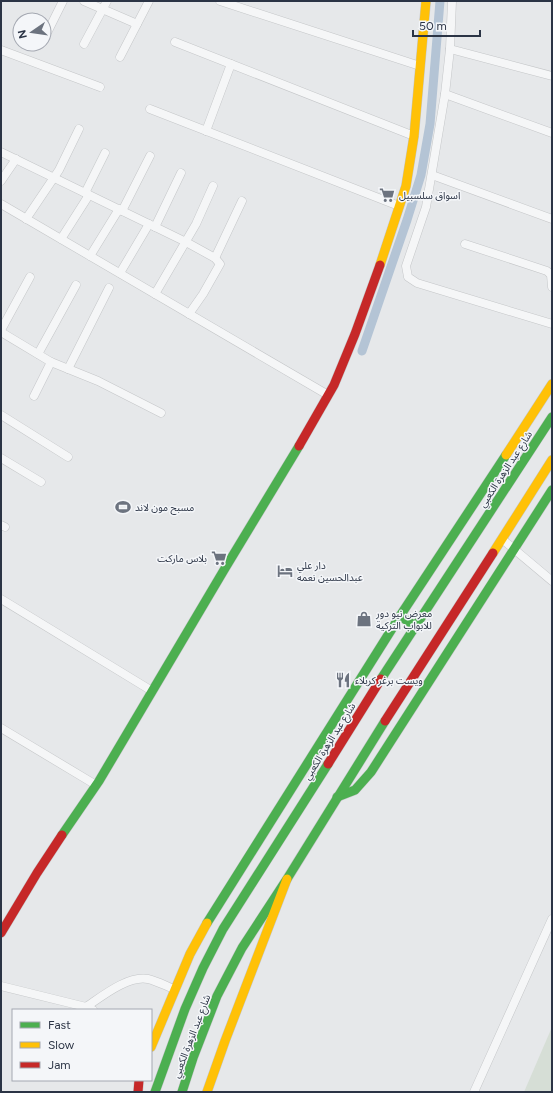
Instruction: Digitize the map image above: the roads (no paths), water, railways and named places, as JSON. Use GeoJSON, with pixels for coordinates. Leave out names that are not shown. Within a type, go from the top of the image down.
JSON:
{"type":"FeatureCollection","features":[{"type":"Feature","properties":{"kind":"main road"},"geometry":{"type":"LineString","coordinates":[[1,933],[37,872],[96,785],[224,570],[288,466],[334,385],[355,334],[406,186],[414,136],[426,1]]}},
{"type":"Feature","properties":{"kind":"main road"},"geometry":{"type":"LineString","coordinates":[[154,1033],[190,954],[210,916],[400,616],[552,384]]}},
{"type":"Feature","properties":{"kind":"main road","name":"شارع عبد الزهرة الكعبي"},"geometry":{"type":"LineString","coordinates":[[155,1092],[165,1059],[185,1007],[204,964],[223,929],[415,626],[551,419]]}},
{"type":"Feature","properties":{"kind":"main road","name":"شارع عبد الزهرة الكعبي"},"geometry":{"type":"LineString","coordinates":[[182,1092],[203,1030],[226,978],[242,948],[287,880],[337,797],[552,460]]}},
{"type":"Feature","properties":{"kind":"main road"},"geometry":{"type":"LineString","coordinates":[[337,797],[355,790],[371,772],[552,490]]}},
{"type":"Feature","properties":{"kind":"main road"},"geometry":{"type":"LineString","coordinates":[[400,616],[415,626]]}},
{"type":"Feature","properties":{"kind":"main road"},"geometry":{"type":"LineString","coordinates":[[207,1092],[287,880]]}},
{"type":"Feature","properties":{"kind":"main road"},"geometry":{"type":"LineString","coordinates":[[138,1092],[139,1081]]}},
{"type":"Feature","properties":{"kind":"street"},"geometry":{"type":"LineString","coordinates":[[52,23],[63,1]]}},
{"type":"Feature","properties":{"kind":"street"},"geometry":{"type":"LineString","coordinates":[[84,1],[137,24]]}},
{"type":"Feature","properties":{"kind":"street"},"geometry":{"type":"LineString","coordinates":[[84,44],[106,1]]}},
{"type":"Feature","properties":{"kind":"street"},"geometry":{"type":"LineString","coordinates":[[120,57],[149,1]]}},
{"type":"Feature","properties":{"kind":"street"},"geometry":{"type":"LineString","coordinates":[[220,1],[420,66]]}},
{"type":"Feature","properties":{"kind":"street"},"geometry":{"type":"LineString","coordinates":[[452,1],[450,49],[445,94],[426,207],[406,266],[408,277],[417,283],[552,324]]}},
{"type":"Feature","properties":{"kind":"street"},"geometry":{"type":"LineString","coordinates":[[175,42],[414,136]]}},
{"type":"Feature","properties":{"kind":"street"},"geometry":{"type":"LineString","coordinates":[[450,49],[552,76]]}},
{"type":"Feature","properties":{"kind":"street"},"geometry":{"type":"LineString","coordinates":[[1,50],[100,87]]}},
{"type":"Feature","properties":{"kind":"street"},"geometry":{"type":"LineString","coordinates":[[206,131],[231,64]]}},
{"type":"Feature","properties":{"kind":"street"},"geometry":{"type":"LineString","coordinates":[[445,94],[552,133]]}},
{"type":"Feature","properties":{"kind":"street"},"geometry":{"type":"LineString","coordinates":[[150,109],[399,206]]}},
{"type":"Feature","properties":{"kind":"street"},"geometry":{"type":"LineString","coordinates":[[26,219],[59,170],[79,129]]}},
{"type":"Feature","properties":{"kind":"street"},"geometry":{"type":"LineString","coordinates":[[1,152],[152,225],[215,258],[220,264],[203,294],[189,314]]}},
{"type":"Feature","properties":{"kind":"street"},"geometry":{"type":"LineString","coordinates":[[61,239],[87,194],[105,153]]}},
{"type":"Feature","properties":{"kind":"street"},"geometry":{"type":"LineString","coordinates":[[90,256],[120,210],[150,156]]}},
{"type":"Feature","properties":{"kind":"street"},"geometry":{"type":"LineString","coordinates":[[1,182],[16,160]]}},
{"type":"Feature","properties":{"kind":"street"},"geometry":{"type":"LineString","coordinates":[[120,273],[152,225],[181,173]]}},
{"type":"Feature","properties":{"kind":"street"},"geometry":{"type":"LineString","coordinates":[[432,175],[552,218]]}},
{"type":"Feature","properties":{"kind":"street"},"geometry":{"type":"LineString","coordinates":[[155,294],[196,224],[213,186]]}},
{"type":"Feature","properties":{"kind":"street"},"geometry":{"type":"LineString","coordinates":[[215,258],[242,201]]}},
{"type":"Feature","properties":{"kind":"street"},"geometry":{"type":"LineString","coordinates":[[1,204],[328,395]]}},
{"type":"Feature","properties":{"kind":"street"},"geometry":{"type":"LineString","coordinates":[[465,244],[547,271],[551,275],[552,287]]}},
{"type":"Feature","properties":{"kind":"street"},"geometry":{"type":"LineString","coordinates":[[30,277],[1,331],[51,362],[98,381],[161,413]]}},
{"type":"Feature","properties":{"kind":"street"},"geometry":{"type":"LineString","coordinates":[[38,354],[76,285]]}},
{"type":"Feature","properties":{"kind":"street"},"geometry":{"type":"LineString","coordinates":[[68,369],[109,288]]}},
{"type":"Feature","properties":{"kind":"street"},"geometry":{"type":"LineString","coordinates":[[34,396],[51,362]]}},
{"type":"Feature","properties":{"kind":"street"},"geometry":{"type":"LineString","coordinates":[[1,415],[68,457]]}},
{"type":"Feature","properties":{"kind":"street"},"geometry":{"type":"LineString","coordinates":[[1,458],[41,482]]}},
{"type":"Feature","properties":{"kind":"street"},"geometry":{"type":"LineString","coordinates":[[502,539],[552,581]]}},
{"type":"Feature","properties":{"kind":"street"},"geometry":{"type":"LineString","coordinates":[[1,599],[152,691]]}},
{"type":"Feature","properties":{"kind":"street"},"geometry":{"type":"LineString","coordinates":[[1,728],[96,785]]}},
{"type":"Feature","properties":{"kind":"street"},"geometry":{"type":"LineString","coordinates":[[474,1092],[552,919]]}},
{"type":"Feature","properties":{"kind":"street"},"geometry":{"type":"LineString","coordinates":[[1,986],[90,1008],[120,986],[138,979],[146,979],[174,989]]}},
{"type":"Feature","properties":{"kind":"waterway"},"geometry":{"type":"LineString","coordinates":[[362,351],[421,175],[430,124],[440,1]]}},
{"type":"Feature","properties":{"kind":"place","name":"اسواق سلسبيل"},"geometry":{"type":"Point","coordinates":[387,195]}},
{"type":"Feature","properties":{"kind":"place","name":"مسبح مون لاند"},"geometry":{"type":"Point","coordinates":[123,507]}},
{"type":"Feature","properties":{"kind":"place","name":"بلاس ماركت"},"geometry":{"type":"Point","coordinates":[219,558]}},
{"type":"Feature","properties":{"kind":"place","name":"دار علي عبدالحسين نعمه"},"geometry":{"type":"Point","coordinates":[285,571]}},
{"type":"Feature","properties":{"kind":"place","name":"معرض نيو دور للابواب التركية"},"geometry":{"type":"Point","coordinates":[364,619]}},
{"type":"Feature","properties":{"kind":"place","name":"ويست برغر كربلاء"},"geometry":{"type":"Point","coordinates":[343,680]}}]}
